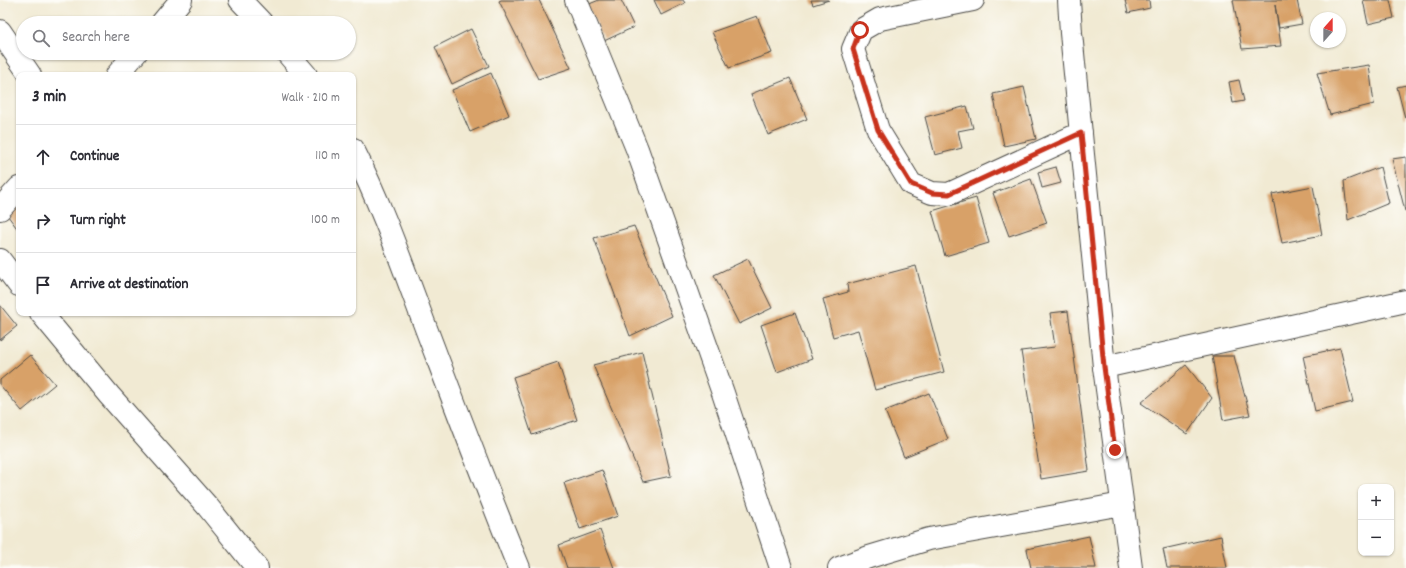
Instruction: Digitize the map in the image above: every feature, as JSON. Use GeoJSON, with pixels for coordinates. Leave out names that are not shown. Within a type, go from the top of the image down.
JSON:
{"type":"FeatureCollection","features":[{"type":"Feature","properties":{"kind":"street"},"geometry":{"type":"LineString","coordinates":[[168,16],[181,0]]}},
{"type":"Feature","properties":{"kind":"street"},"geometry":{"type":"LineString","coordinates":[[240,0],[255,16]]}},
{"type":"Feature","properties":{"kind":"street"},"geometry":{"type":"LineString","coordinates":[[576,0],[637,149],[723,393],[781,568]]}},
{"type":"Feature","properties":{"kind":"street"},"geometry":{"type":"LineString","coordinates":[[973,0],[880,19],[860,30],[853,49],[878,130],[911,184],[932,193],[949,194],[1081,133]]}},
{"type":"Feature","properties":{"kind":"street"},"geometry":{"type":"LineString","coordinates":[[1069,0],[1071,34],[1104,367],[1131,568]]}},
{"type":"Feature","properties":{"kind":"street"},"geometry":{"type":"LineString","coordinates":[[0,31],[16,54]]}},
{"type":"Feature","properties":{"kind":"street"},"geometry":{"type":"LineString","coordinates":[[20,60],[28,72]]}},
{"type":"Feature","properties":{"kind":"street"},"geometry":{"type":"LineString","coordinates":[[120,72],[130,60]]}},
{"type":"Feature","properties":{"kind":"street"},"geometry":{"type":"LineString","coordinates":[[293,60],[303,72]]}},
{"type":"Feature","properties":{"kind":"street"},"geometry":{"type":"LineString","coordinates":[[356,155],[371,184],[396,247],[519,568]]}},
{"type":"Feature","properties":{"kind":"street"},"geometry":{"type":"LineString","coordinates":[[0,209],[16,191]]}},
{"type":"Feature","properties":{"kind":"street"},"geometry":{"type":"LineString","coordinates":[[0,260],[16,281]]}},
{"type":"Feature","properties":{"kind":"street"},"geometry":{"type":"LineString","coordinates":[[1104,367],[1406,301]]}},
{"type":"Feature","properties":{"kind":"street"},"geometry":{"type":"LineString","coordinates":[[43,316],[109,395],[208,506],[257,568]]}},
{"type":"Feature","properties":{"kind":"street"},"geometry":{"type":"LineString","coordinates":[[839,568],[869,556],[930,538],[1122,504]]}},
{"type":"Feature","properties":{"kind":"building"},"geometry":{"type":"Polygon","coordinates":[[[539,0],[571,68],[538,79],[499,1],[539,0]]]}},
{"type":"Feature","properties":{"kind":"building"},"geometry":{"type":"Polygon","coordinates":[[[599,0],[621,0],[634,27],[604,41],[587,5],[599,0]]]}},
{"type":"Feature","properties":{"kind":"building"},"geometry":{"type":"Polygon","coordinates":[[[654,0],[683,0],[685,3],[661,15],[654,0]]]}},
{"type":"Feature","properties":{"kind":"building"},"geometry":{"type":"Polygon","coordinates":[[[811,0],[829,0],[813,5],[811,0]]]}},
{"type":"Feature","properties":{"kind":"building"},"geometry":{"type":"Polygon","coordinates":[[[1125,0],[1149,0],[1150,8],[1128,13],[1125,0]]]}},
{"type":"Feature","properties":{"kind":"building"},"geometry":{"type":"Polygon","coordinates":[[[1233,0],[1297,0],[1302,24],[1279,28],[1275,5],[1281,46],[1242,49],[1233,0]]]}},
{"type":"Feature","properties":{"kind":"building"},"geometry":{"type":"Polygon","coordinates":[[[1363,0],[1390,0],[1394,18],[1368,24],[1363,0]]]}},
{"type":"Feature","properties":{"kind":"building"},"geometry":{"type":"Polygon","coordinates":[[[757,16],[772,53],[729,68],[712,32],[757,16]]]}},
{"type":"Feature","properties":{"kind":"building"},"geometry":{"type":"Polygon","coordinates":[[[471,29],[489,66],[452,84],[435,47],[471,29]]]}},
{"type":"Feature","properties":{"kind":"building"},"geometry":{"type":"Polygon","coordinates":[[[1369,65],[1374,104],[1330,115],[1317,73],[1369,65]]]}},
{"type":"Feature","properties":{"kind":"building"},"geometry":{"type":"Polygon","coordinates":[[[491,73],[509,115],[470,132],[452,90],[491,73]]]}},
{"type":"Feature","properties":{"kind":"building"},"geometry":{"type":"Polygon","coordinates":[[[790,78],[807,119],[768,135],[751,94],[790,78]]]}},
{"type":"Feature","properties":{"kind":"building"},"geometry":{"type":"Polygon","coordinates":[[[1239,80],[1244,101],[1233,103],[1229,82],[1239,80]]]}},
{"type":"Feature","properties":{"kind":"building"},"geometry":{"type":"Polygon","coordinates":[[[1406,85],[1406,118],[1405,118],[1397,87],[1406,85]]]}},
{"type":"Feature","properties":{"kind":"building"},"geometry":{"type":"Polygon","coordinates":[[[1024,87],[1036,139],[1004,146],[993,94],[1024,87]]]}},
{"type":"Feature","properties":{"kind":"building"},"geometry":{"type":"Polygon","coordinates":[[[967,106],[973,128],[958,131],[962,148],[935,155],[925,117],[967,106]]]}},
{"type":"Feature","properties":{"kind":"building"},"geometry":{"type":"Polygon","coordinates":[[[1406,157],[1406,211],[1405,211],[1392,159],[1406,157]]]}},
{"type":"Feature","properties":{"kind":"building"},"geometry":{"type":"Polygon","coordinates":[[[1056,167],[1061,183],[1042,188],[1038,172],[1056,167]]]}},
{"type":"Feature","properties":{"kind":"building"},"geometry":{"type":"Polygon","coordinates":[[[1380,167],[1389,203],[1348,220],[1344,181],[1380,167]]]}},
{"type":"Feature","properties":{"kind":"building"},"geometry":{"type":"Polygon","coordinates":[[[1031,179],[1047,223],[1009,236],[993,193],[1031,179]]]}},
{"type":"Feature","properties":{"kind":"building"},"geometry":{"type":"Polygon","coordinates":[[[1313,186],[1322,235],[1282,243],[1272,194],[1313,186]]]}},
{"type":"Feature","properties":{"kind":"building"},"geometry":{"type":"Polygon","coordinates":[[[976,198],[989,243],[945,256],[932,211],[976,198]]]}},
{"type":"Feature","properties":{"kind":"building"},"geometry":{"type":"Polygon","coordinates":[[[16,204],[16,227],[5,212],[16,204]]]}},
{"type":"Feature","properties":{"kind":"building"},"geometry":{"type":"Polygon","coordinates":[[[634,226],[672,316],[630,336],[594,238],[634,226]]]}},
{"type":"Feature","properties":{"kind":"building"},"geometry":{"type":"Polygon","coordinates":[[[748,259],[772,308],[739,324],[714,275],[748,259]]]}},
{"type":"Feature","properties":{"kind":"building"},"geometry":{"type":"Polygon","coordinates":[[[916,266],[944,372],[875,390],[858,330],[833,337],[823,299],[848,292],[847,284],[916,266]]]}},
{"type":"Feature","properties":{"kind":"building"},"geometry":{"type":"Polygon","coordinates":[[[0,305],[17,326],[0,340],[0,305]]]}},
{"type":"Feature","properties":{"kind":"building"},"geometry":{"type":"Polygon","coordinates":[[[1068,311],[1089,471],[1041,479],[1021,351],[1055,347],[1050,313],[1068,311]]]}},
{"type":"Feature","properties":{"kind":"building"},"geometry":{"type":"Polygon","coordinates":[[[795,313],[812,359],[777,372],[761,325],[795,313]]]}},
{"type":"Feature","properties":{"kind":"building"},"geometry":{"type":"Polygon","coordinates":[[[1340,348],[1353,402],[1315,411],[1303,356],[1340,348]]]}},
{"type":"Feature","properties":{"kind":"building"},"geometry":{"type":"Polygon","coordinates":[[[642,352],[671,476],[643,482],[593,365],[642,352]]]}},
{"type":"Feature","properties":{"kind":"building"},"geometry":{"type":"Polygon","coordinates":[[[30,355],[55,384],[22,411],[0,385],[0,380],[30,355]]]}},
{"type":"Feature","properties":{"kind":"building"},"geometry":{"type":"Polygon","coordinates":[[[1212,356],[1234,356],[1250,415],[1223,420],[1212,356]]]}},
{"type":"Feature","properties":{"kind":"building"},"geometry":{"type":"Polygon","coordinates":[[[558,362],[577,420],[532,435],[513,377],[558,362]]]}},
{"type":"Feature","properties":{"kind":"building"},"geometry":{"type":"Polygon","coordinates":[[[1186,365],[1212,398],[1187,434],[1141,403],[1186,365]]]}},
{"type":"Feature","properties":{"kind":"building"},"geometry":{"type":"Polygon","coordinates":[[[929,393],[948,439],[904,457],[885,411],[929,393]]]}},
{"type":"Feature","properties":{"kind":"building"},"geometry":{"type":"Polygon","coordinates":[[[602,470],[618,516],[580,529],[564,483],[602,470]]]}},
{"type":"Feature","properties":{"kind":"building"},"geometry":{"type":"Polygon","coordinates":[[[600,530],[614,568],[567,568],[559,545],[600,530]]]}},
{"type":"Feature","properties":{"kind":"building"},"geometry":{"type":"Polygon","coordinates":[[[1089,536],[1096,568],[1031,568],[1027,549],[1089,536]]]}},
{"type":"Feature","properties":{"kind":"building"},"geometry":{"type":"Polygon","coordinates":[[[1221,536],[1227,568],[1167,568],[1163,549],[1221,536]]]}},
{"type":"Feature","properties":{"kind":"route"},"geometry":{"type":"LineString","coordinates":[[860,30],[853,49],[878,130],[911,184],[932,193],[949,194],[1081,133],[1104,367],[1115,450]]}}]}
